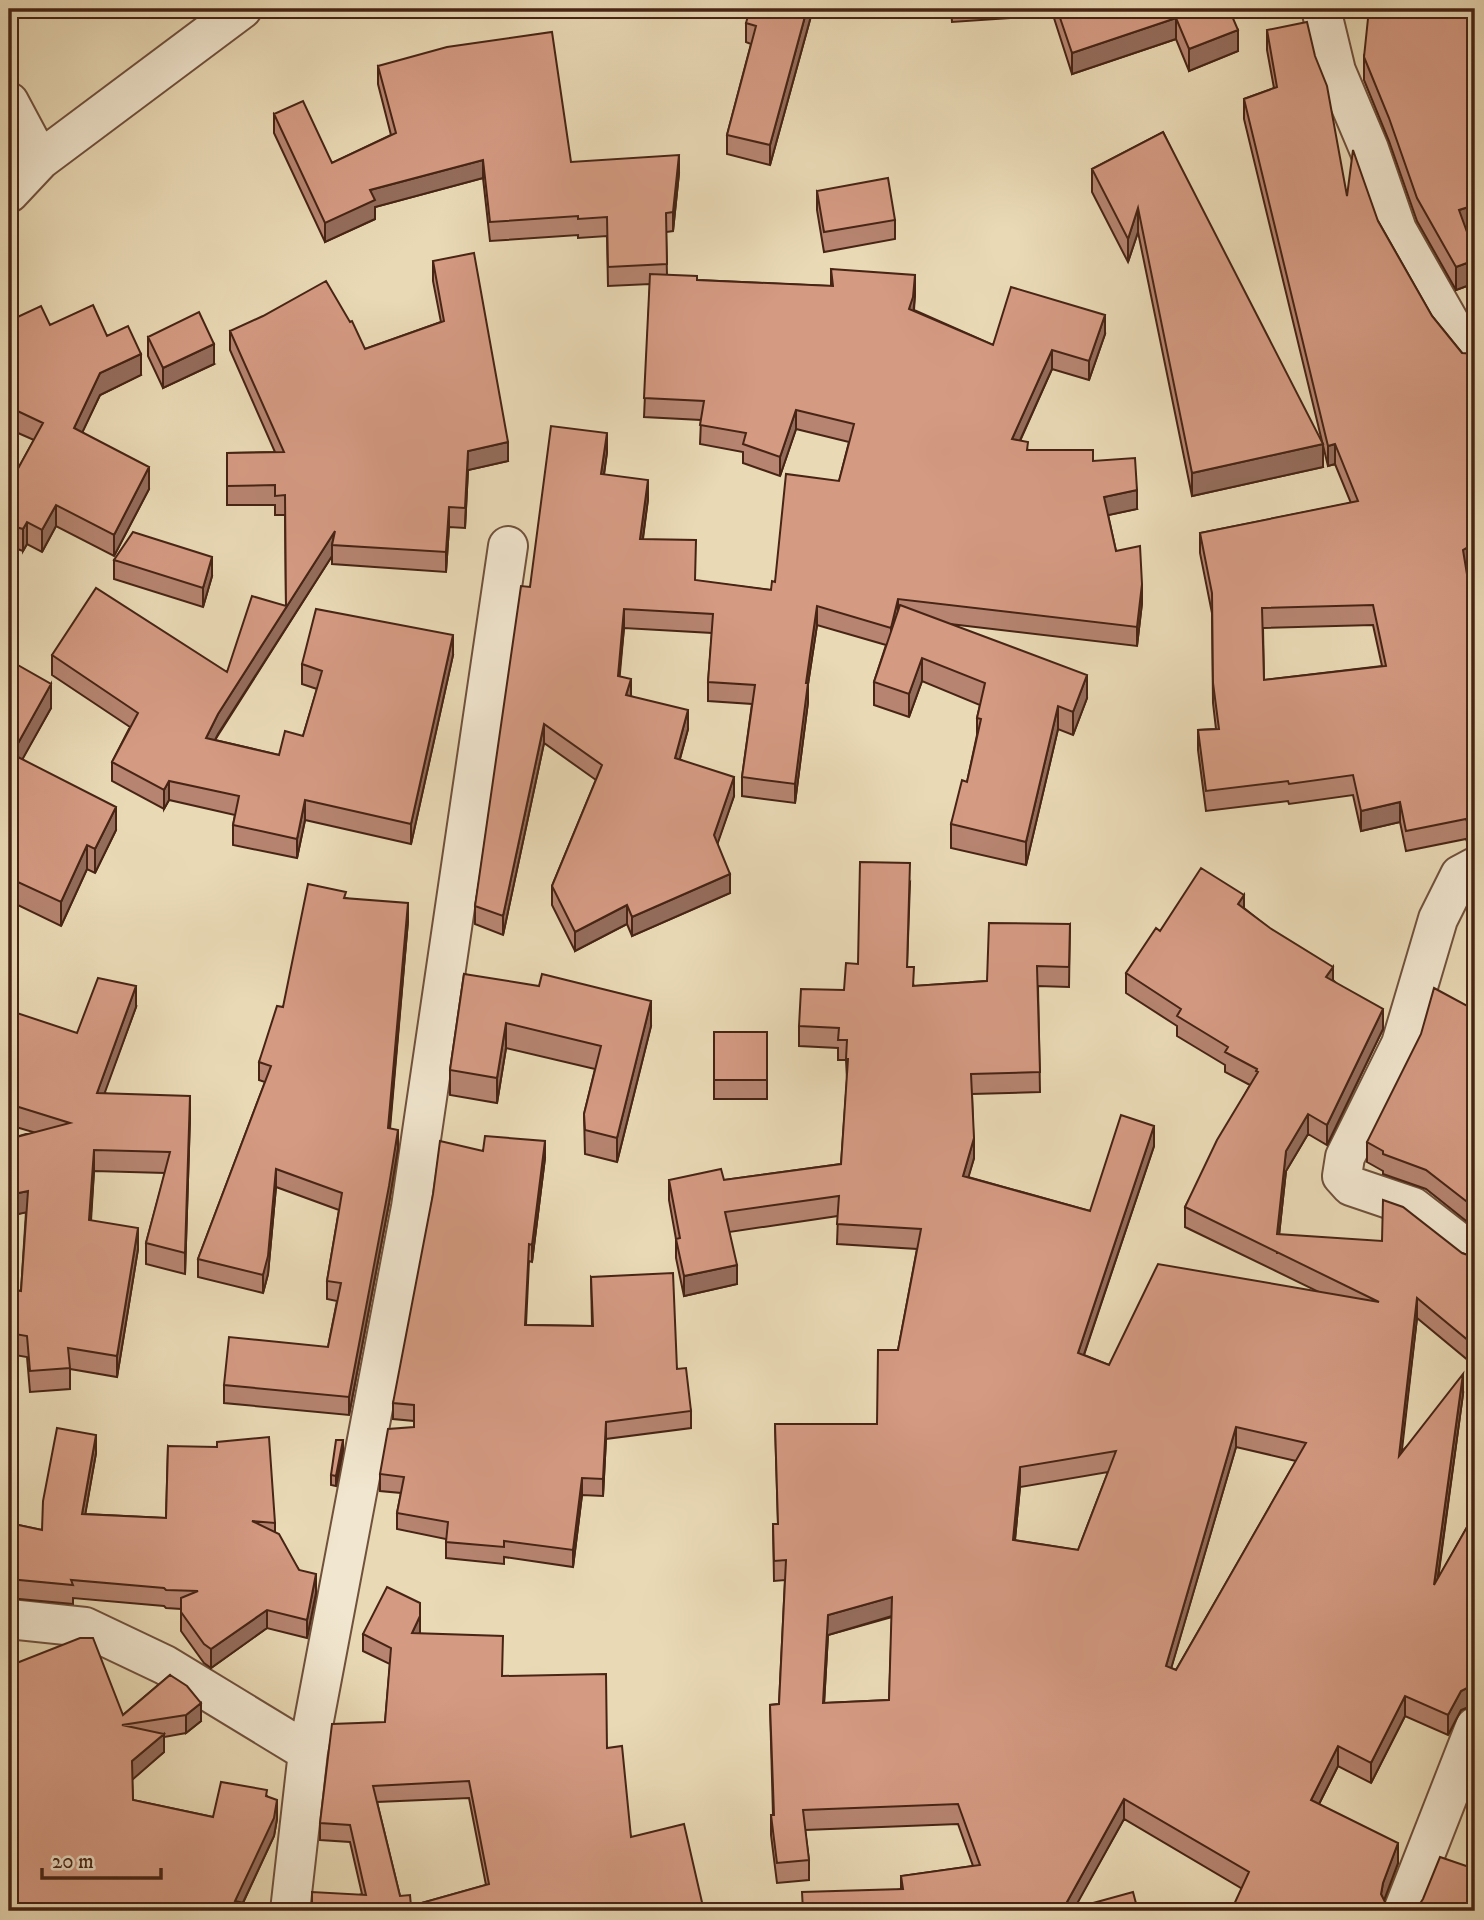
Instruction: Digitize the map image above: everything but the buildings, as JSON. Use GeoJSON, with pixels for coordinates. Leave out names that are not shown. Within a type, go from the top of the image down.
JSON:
{"type":"FeatureCollection","features":[{"type":"Feature","properties":{"kind":"street"},"geometry":{"type":"LineString","coordinates":[[9,193],[40,160],[242,9]]}},
{"type":"Feature","properties":{"kind":"street"},"geometry":{"type":"LineString","coordinates":[[1321,9],[1336,71],[1369,149],[1397,230],[1451,325],[1475,354]]}},
{"type":"Feature","properties":{"kind":"street"},"geometry":{"type":"LineString","coordinates":[[9,102],[40,160]]}},
{"type":"Feature","properties":{"kind":"street"},"geometry":{"type":"LineString","coordinates":[[290,1911],[308,1752],[411,1207],[508,546]]}},
{"type":"Feature","properties":{"kind":"street"},"geometry":{"type":"LineString","coordinates":[[1475,867],[1460,875],[1438,919],[1401,1044],[1345,1157],[1342,1176],[1351,1186],[1413,1208],[1475,1255]]}},
{"type":"Feature","properties":{"kind":"street"},"geometry":{"type":"LineString","coordinates":[[9,1619],[85,1627],[165,1665],[308,1752]]}},
{"type":"Feature","properties":{"kind":"street"},"geometry":{"type":"LineString","coordinates":[[1403,1911],[1475,1727]]}}]}
